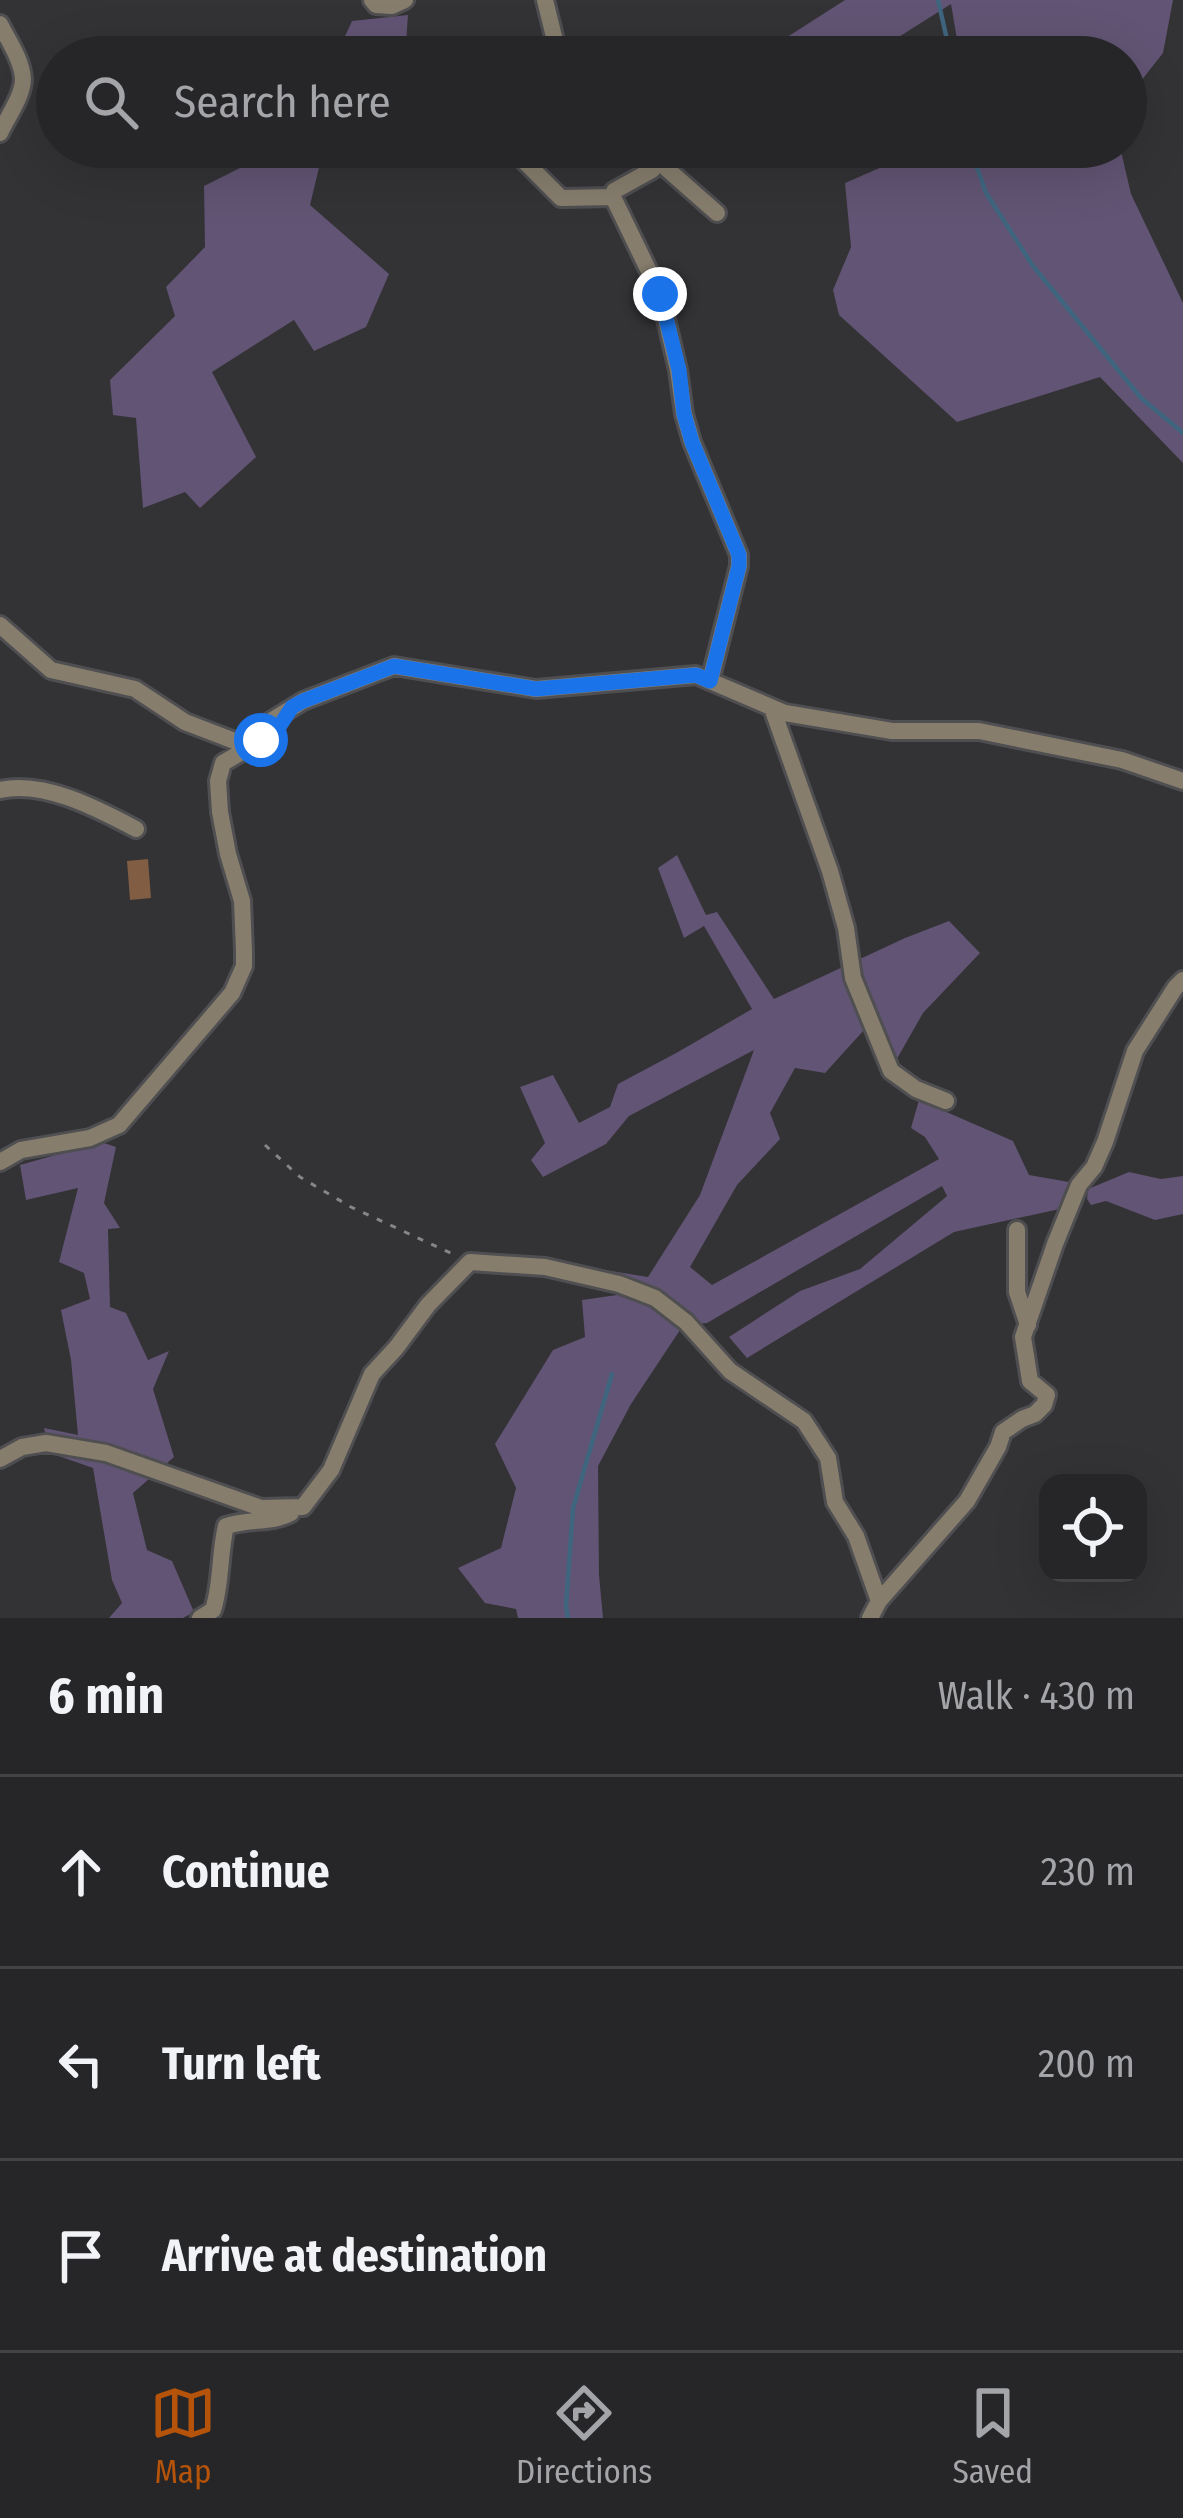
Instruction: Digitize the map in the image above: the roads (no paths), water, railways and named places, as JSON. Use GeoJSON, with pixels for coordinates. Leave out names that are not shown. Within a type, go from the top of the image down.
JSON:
{"type":"FeatureCollection","features":[{"type":"Feature","properties":{"kind":"street"},"geometry":{"type":"LineString","coordinates":[[372,0],[392,6],[405,0]]}},
{"type":"Feature","properties":{"kind":"street"},"geometry":{"type":"LineString","coordinates":[[545,0],[554,36]]}},
{"type":"Feature","properties":{"kind":"street"},"geometry":{"type":"LineString","coordinates":[[0,24],[23,79],[0,134]]}},
{"type":"Feature","properties":{"kind":"street"},"geometry":{"type":"LineString","coordinates":[[531,168],[561,198],[613,197]]}},
{"type":"Feature","properties":{"kind":"street"},"geometry":{"type":"LineString","coordinates":[[651,168],[614,191],[613,197],[660,294],[692,442],[739,555],[710,681]]}},
{"type":"Feature","properties":{"kind":"street"},"geometry":{"type":"LineString","coordinates":[[666,168],[717,213]]}},
{"type":"Feature","properties":{"kind":"street"},"geometry":{"type":"LineString","coordinates":[[0,625],[51,670],[135,689],[185,722],[237,742],[303,701],[394,666],[536,689],[696,675],[785,713],[892,731],[979,731],[1122,760],[1183,782]]}},
{"type":"Feature","properties":{"kind":"street"},"geometry":{"type":"LineString","coordinates":[[0,1162],[21,1150],[90,1138],[119,1125],[232,993],[244,967],[242,902],[228,854],[218,781],[223,763],[279,727],[292,707]]}},
{"type":"Feature","properties":{"kind":"street"},"geometry":{"type":"LineString","coordinates":[[772,708],[830,871],[854,978],[891,1071],[946,1102]]}},
{"type":"Feature","properties":{"kind":"street"},"geometry":{"type":"LineString","coordinates":[[0,790],[52,793],[136,829]]}},
{"type":"Feature","properties":{"kind":"street"},"geometry":{"type":"LineString","coordinates":[[875,1609],[967,1501],[1003,1432],[1043,1405],[1047,1395],[1030,1381],[1023,1337],[1054,1244],[1079,1185],[1094,1167],[1135,1051],[1183,980]]}},
{"type":"Feature","properties":{"kind":"street"},"geometry":{"type":"LineString","coordinates":[[1017,1231],[1018,1292],[1028,1325]]}},
{"type":"Feature","properties":{"kind":"street"},"geometry":{"type":"LineString","coordinates":[[200,1618],[213,1610],[218,1594],[226,1526],[282,1518],[302,1507],[331,1470],[372,1374],[470,1262],[544,1267],[619,1283],[655,1298],[686,1322],[730,1371],[804,1421],[828,1458],[835,1502],[856,1536],[875,1609]]}},
{"type":"Feature","properties":{"kind":"street"},"geometry":{"type":"LineString","coordinates":[[0,1459],[22,1447],[46,1443],[106,1453],[261,1508],[302,1507]]}},
{"type":"Feature","properties":{"kind":"waterway"},"geometry":{"type":"LineString","coordinates":[[938,0],[946,36]]}},
{"type":"Feature","properties":{"kind":"waterway"},"geometry":{"type":"LineString","coordinates":[[977,168],[986,193],[1033,266],[1141,398],[1183,433]]}},
{"type":"Feature","properties":{"kind":"waterway"},"geometry":{"type":"LineString","coordinates":[[568,1618],[573,1508],[612,1374]]}}]}
